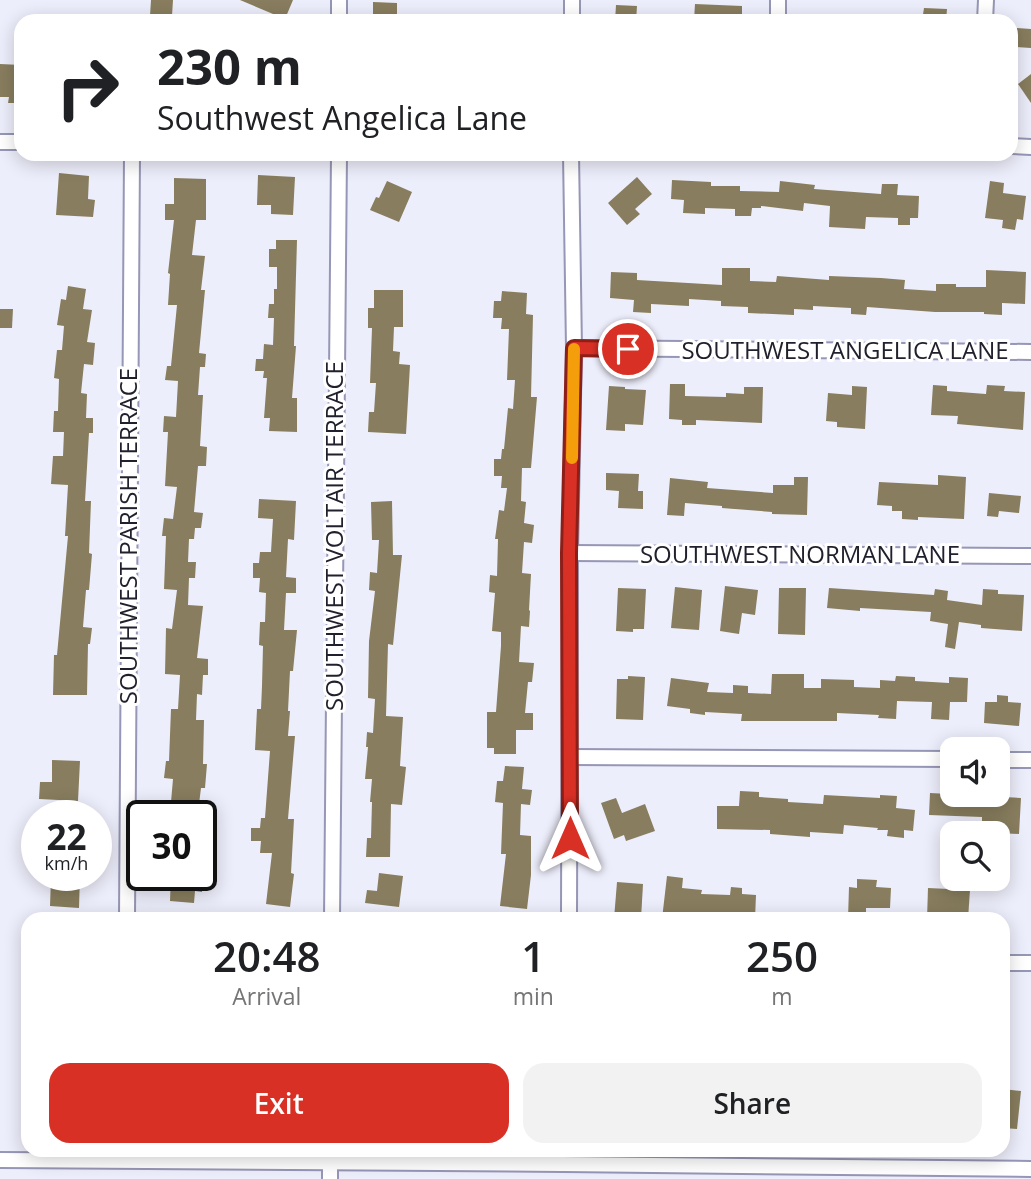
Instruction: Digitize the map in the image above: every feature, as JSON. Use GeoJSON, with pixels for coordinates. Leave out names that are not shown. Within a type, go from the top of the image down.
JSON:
{"type":"FeatureCollection","features":[{"type":"Feature","properties":{"kind":"street","name":"SOUTHWEST PARISH TERRACE"},"geometry":{"type":"LineString","coordinates":[[127,912],[132,161]]}},
{"type":"Feature","properties":{"kind":"street","name":"SOUTHWEST VOLTAIR TERRACE"},"geometry":{"type":"LineString","coordinates":[[332,912],[339,161]]}},
{"type":"Feature","properties":{"kind":"street"},"geometry":{"type":"LineString","coordinates":[[569,912],[569,553],[574,348],[571,161]]}},
{"type":"Feature","properties":{"kind":"street","name":"SOUTHWEST ANGELICA LANE"},"geometry":{"type":"LineString","coordinates":[[574,348],[1031,352]]}},
{"type":"Feature","properties":{"kind":"street","name":"SOUTHWEST NORMAN LANE"},"geometry":{"type":"LineString","coordinates":[[569,553],[1031,556]]}},
{"type":"Feature","properties":{"kind":"street"},"geometry":{"type":"LineString","coordinates":[[570,757],[940,760]]}},
{"type":"Feature","properties":{"kind":"street"},"geometry":{"type":"LineString","coordinates":[[1010,760],[1031,760]]}},
{"type":"Feature","properties":{"kind":"street"},"geometry":{"type":"LineString","coordinates":[[1010,963],[1031,963]]}},
{"type":"Feature","properties":{"kind":"street"},"geometry":{"type":"LineString","coordinates":[[0,1160],[75,1157]]}},
{"type":"Feature","properties":{"kind":"street"},"geometry":{"type":"LineString","coordinates":[[330,1157],[330,1179]]}},
{"type":"Feature","properties":{"kind":"street"},"geometry":{"type":"LineString","coordinates":[[563,1157],[1031,1169]]}},
{"type":"Feature","properties":{"kind":"building"},"geometry":{"type":"Polygon","coordinates":[[[151,0],[173,0],[172,14],[150,14],[151,0]]]}},
{"type":"Feature","properties":{"kind":"building"},"geometry":{"type":"Polygon","coordinates":[[[240,0],[293,0],[287,14],[273,14],[240,0]]]}},
{"type":"Feature","properties":{"kind":"building"},"geometry":{"type":"Polygon","coordinates":[[[373,2],[397,3],[397,14],[373,14],[373,2]]]}},
{"type":"Feature","properties":{"kind":"building"},"geometry":{"type":"Polygon","coordinates":[[[695,4],[742,6],[742,14],[694,14],[695,4]]]}},
{"type":"Feature","properties":{"kind":"building"},"geometry":{"type":"Polygon","coordinates":[[[616,5],[637,6],[636,14],[615,14],[616,5]]]}},
{"type":"Feature","properties":{"kind":"building"},"geometry":{"type":"Polygon","coordinates":[[[924,8],[947,9],[947,14],[923,14],[924,8]]]}},
{"type":"Feature","properties":{"kind":"building"},"geometry":{"type":"Polygon","coordinates":[[[1018,28],[1031,29],[1031,48],[1018,47],[1018,28]]]}},
{"type":"Feature","properties":{"kind":"building"},"geometry":{"type":"Polygon","coordinates":[[[0,64],[14,65],[14,103],[8,103],[9,97],[0,97],[0,64]]]}},
{"type":"Feature","properties":{"kind":"building"},"geometry":{"type":"Polygon","coordinates":[[[1031,74],[1031,103],[1018,84],[1031,74]]]}},
{"type":"Feature","properties":{"kind":"building"},"geometry":{"type":"Polygon","coordinates":[[[59,173],[89,176],[88,199],[95,200],[93,217],[56,215],[59,173]]]}},
{"type":"Feature","properties":{"kind":"building"},"geometry":{"type":"Polygon","coordinates":[[[258,175],[295,177],[293,215],[271,214],[271,205],[257,205],[258,175]]]}},
{"type":"Feature","properties":{"kind":"building"},"geometry":{"type":"Polygon","coordinates":[[[637,177],[652,194],[635,209],[640,214],[627,225],[608,203],[637,177]]]}},
{"type":"Feature","properties":{"kind":"building"},"geometry":{"type":"Polygon","coordinates":[[[174,178],[206,179],[206,220],[196,220],[192,255],[205,256],[199,353],[206,354],[205,367],[200,367],[198,395],[203,395],[200,446],[207,447],[206,466],[198,466],[194,512],[203,513],[201,528],[195,528],[194,539],[189,539],[188,562],[196,562],[195,578],[189,578],[188,605],[203,606],[197,658],[208,659],[208,675],[203,675],[202,695],[197,694],[196,720],[204,720],[203,764],[207,764],[205,788],[201,788],[200,800],[171,800],[173,779],[164,778],[166,761],[169,761],[171,709],[178,709],[180,675],[165,674],[166,628],[172,629],[177,590],[164,589],[166,536],[162,536],[164,518],[173,519],[177,487],[165,486],[168,432],[163,432],[164,416],[176,417],[178,381],[165,380],[167,366],[171,366],[177,305],[168,305],[168,273],[174,220],[165,220],[165,204],[174,204],[174,178]]]}},
{"type":"Feature","properties":{"kind":"building"},"geometry":{"type":"Polygon","coordinates":[[[672,180],[711,182],[711,186],[740,186],[740,191],[779,192],[780,181],[815,185],[814,189],[881,194],[882,184],[898,184],[897,195],[919,196],[918,218],[910,218],[910,225],[898,225],[898,218],[866,217],[865,229],[829,227],[830,206],[804,203],[803,211],[761,206],[752,208],[751,216],[735,216],[735,209],[705,208],[705,214],[683,213],[684,200],[671,199],[672,180]]]}},
{"type":"Feature","properties":{"kind":"building"},"geometry":{"type":"Polygon","coordinates":[[[387,181],[412,192],[399,222],[370,210],[387,181]]]}},
{"type":"Feature","properties":{"kind":"building"},"geometry":{"type":"Polygon","coordinates":[[[990,181],[1004,183],[1003,193],[1026,196],[1023,220],[1017,219],[1015,230],[1002,228],[1003,220],[985,218],[990,181]]]}},
{"type":"Feature","properties":{"kind":"building"},"geometry":{"type":"Polygon","coordinates":[[[276,240],[297,240],[296,346],[292,398],[297,398],[297,432],[269,431],[270,418],[264,418],[267,378],[263,378],[264,371],[255,371],[256,359],[263,359],[264,344],[273,345],[274,318],[268,318],[269,304],[274,304],[274,289],[277,289],[277,267],[269,267],[269,249],[276,249],[276,240]]]}},
{"type":"Feature","properties":{"kind":"building"},"geometry":{"type":"Polygon","coordinates":[[[722,268],[750,268],[750,281],[776,282],[777,276],[829,280],[829,276],[881,278],[905,280],[904,289],[936,291],[936,284],[986,287],[986,270],[1026,272],[1025,304],[1002,303],[1002,315],[867,307],[866,315],[851,314],[851,308],[813,306],[813,310],[794,309],[794,315],[748,313],[748,307],[721,306],[721,301],[689,299],[689,306],[651,304],[651,313],[633,312],[634,300],[610,298],[611,272],[637,273],[637,280],[722,285],[722,268]]]}},
{"type":"Feature","properties":{"kind":"building"},"geometry":{"type":"Polygon","coordinates":[[[68,286],[86,289],[83,309],[92,310],[87,342],[95,343],[93,365],[84,364],[81,393],[87,394],[86,418],[93,418],[93,433],[89,433],[85,501],[91,501],[89,553],[92,554],[83,627],[92,628],[88,644],[87,695],[53,695],[54,655],[57,655],[68,536],[65,536],[68,485],[51,484],[53,456],[63,456],[64,432],[53,432],[54,411],[58,411],[59,379],[54,378],[57,350],[62,350],[64,326],[57,325],[61,299],[66,300],[68,286]]]}},
{"type":"Feature","properties":{"kind":"building"},"geometry":{"type":"Polygon","coordinates":[[[374,290],[403,290],[403,327],[394,327],[393,351],[400,352],[399,364],[410,365],[406,434],[368,432],[369,412],[374,412],[376,383],[370,383],[372,328],[368,328],[368,308],[374,308],[374,290]]]}},
{"type":"Feature","properties":{"kind":"building"},"geometry":{"type":"Polygon","coordinates":[[[502,291],[527,293],[526,314],[533,315],[531,397],[537,397],[531,468],[522,468],[521,501],[526,502],[524,523],[534,525],[532,543],[524,542],[522,573],[531,574],[530,611],[529,627],[521,626],[519,662],[534,663],[532,682],[528,682],[525,713],[533,713],[533,730],[516,730],[516,754],[494,754],[494,748],[487,748],[487,712],[496,712],[501,646],[501,632],[492,631],[495,593],[489,592],[490,575],[497,576],[498,539],[495,539],[499,510],[504,511],[507,488],[501,488],[502,476],[494,476],[494,459],[501,459],[504,449],[508,408],[513,409],[515,380],[507,380],[509,329],[501,329],[502,318],[493,318],[494,301],[501,301],[502,291]]]}},
{"type":"Feature","properties":{"kind":"building"},"geometry":{"type":"Polygon","coordinates":[[[0,309],[13,309],[12,328],[0,328],[0,309]]]}},
{"type":"Feature","properties":{"kind":"building"},"geometry":{"type":"Polygon","coordinates":[[[670,384],[685,384],[685,396],[726,397],[726,393],[744,394],[744,387],[763,387],[762,423],[696,420],[696,425],[682,425],[682,420],[669,419],[670,384]]]}},
{"type":"Feature","properties":{"kind":"building"},"geometry":{"type":"Polygon","coordinates":[[[933,385],[947,386],[947,391],[986,394],[987,385],[1005,386],[1004,391],[1025,392],[1023,430],[957,424],[958,416],[931,415],[933,385]]]}},
{"type":"Feature","properties":{"kind":"building"},"geometry":{"type":"Polygon","coordinates":[[[609,386],[646,390],[643,425],[625,424],[625,431],[606,430],[609,386]]]}},
{"type":"Feature","properties":{"kind":"building"},"geometry":{"type":"Polygon","coordinates":[[[852,386],[867,387],[865,429],[837,427],[837,422],[826,421],[828,393],[852,395],[852,386]]]}},
{"type":"Feature","properties":{"kind":"building"},"geometry":{"type":"Polygon","coordinates":[[[606,473],[639,474],[638,491],[643,491],[643,509],[618,508],[619,491],[606,490],[606,473]]]}},
{"type":"Feature","properties":{"kind":"building"},"geometry":{"type":"Polygon","coordinates":[[[938,475],[966,477],[964,519],[902,519],[902,511],[892,511],[892,506],[877,505],[879,482],[938,485],[938,475]]]}},
{"type":"Feature","properties":{"kind":"building"},"geometry":{"type":"Polygon","coordinates":[[[794,477],[808,477],[807,515],[772,514],[685,503],[684,516],[667,515],[670,478],[708,482],[707,488],[773,493],[773,485],[794,485],[794,477]]]}},
{"type":"Feature","properties":{"kind":"building"},"geometry":{"type":"Polygon","coordinates":[[[989,493],[1021,496],[1019,513],[999,511],[998,517],[987,516],[989,493]]]}},
{"type":"Feature","properties":{"kind":"building"},"geometry":{"type":"Polygon","coordinates":[[[259,499],[296,501],[294,540],[288,539],[286,577],[296,578],[296,593],[286,593],[284,630],[297,630],[293,671],[290,671],[288,711],[288,736],[295,736],[288,819],[294,819],[291,873],[294,874],[290,907],[266,904],[272,853],[260,853],[261,841],[251,841],[251,828],[260,828],[261,818],[265,818],[270,751],[255,750],[257,709],[261,709],[262,686],[263,646],[259,645],[260,622],[265,622],[266,593],[259,592],[260,578],[253,578],[253,563],[259,563],[260,552],[271,552],[273,519],[258,518],[259,499]]]}},
{"type":"Feature","properties":{"kind":"building"},"geometry":{"type":"Polygon","coordinates":[[[392,501],[393,555],[402,555],[393,645],[388,644],[386,716],[403,717],[400,766],[406,767],[402,805],[391,804],[390,857],[366,857],[367,838],[371,838],[372,779],[365,779],[366,747],[367,732],[373,733],[375,699],[368,698],[369,641],[375,591],[369,590],[370,572],[377,573],[379,540],[372,540],[371,502],[392,501]]]}},
{"type":"Feature","properties":{"kind":"building"},"geometry":{"type":"Polygon","coordinates":[[[725,586],[758,590],[755,615],[742,613],[739,634],[720,631],[725,586]]]}},
{"type":"Feature","properties":{"kind":"building"},"geometry":{"type":"Polygon","coordinates":[[[675,587],[702,590],[699,630],[671,628],[675,587]]]}},
{"type":"Feature","properties":{"kind":"building"},"geometry":{"type":"Polygon","coordinates":[[[618,588],[646,589],[644,629],[633,629],[633,632],[616,631],[618,588]]]}},
{"type":"Feature","properties":{"kind":"building"},"geometry":{"type":"Polygon","coordinates":[[[779,588],[806,588],[805,635],[778,634],[779,588]]]}},
{"type":"Feature","properties":{"kind":"building"},"geometry":{"type":"Polygon","coordinates":[[[829,588],[934,595],[935,589],[948,591],[947,600],[982,605],[983,589],[998,590],[998,594],[1024,595],[1022,631],[981,628],[981,625],[959,622],[955,649],[945,647],[948,624],[930,621],[931,612],[827,608],[829,588]]]}},
{"type":"Feature","properties":{"kind":"building"},"geometry":{"type":"Polygon","coordinates":[[[772,674],[804,674],[804,688],[821,688],[821,679],[854,680],[854,687],[880,688],[880,680],[895,681],[896,676],[915,677],[915,681],[949,683],[949,677],[968,678],[967,702],[950,702],[949,720],[931,719],[932,702],[897,701],[896,719],[878,718],[879,715],[837,713],[837,721],[741,721],[742,714],[705,712],[705,715],[690,713],[690,709],[667,706],[671,678],[709,683],[707,692],[733,693],[733,685],[748,686],[748,693],[771,694],[772,674]]]}},
{"type":"Feature","properties":{"kind":"building"},"geometry":{"type":"Polygon","coordinates":[[[628,676],[645,677],[643,720],[616,719],[617,679],[628,679],[628,676]]]}},
{"type":"Feature","properties":{"kind":"building"},"geometry":{"type":"Polygon","coordinates":[[[997,695],[1008,696],[1008,702],[1021,703],[1019,726],[984,723],[985,702],[997,702],[997,695]]]}},
{"type":"Feature","properties":{"kind":"building"},"geometry":{"type":"Polygon","coordinates":[[[52,760],[80,761],[78,800],[39,799],[40,782],[52,782],[52,760]]]}},
{"type":"Feature","properties":{"kind":"building"},"geometry":{"type":"Polygon","coordinates":[[[505,766],[524,767],[522,789],[532,790],[530,805],[521,804],[520,835],[531,836],[531,875],[527,909],[500,906],[506,854],[501,854],[503,803],[495,802],[497,781],[503,781],[505,766]]]}},
{"type":"Feature","properties":{"kind":"building"},"geometry":{"type":"Polygon","coordinates":[[[740,791],[759,792],[759,797],[788,799],[788,802],[823,804],[824,795],[880,798],[880,795],[897,796],[896,808],[915,810],[913,831],[904,830],[904,838],[887,836],[888,830],[844,825],[843,834],[810,832],[810,837],[770,834],[770,830],[717,829],[717,806],[739,806],[740,791]]]}},
{"type":"Feature","properties":{"kind":"building"},"geometry":{"type":"Polygon","coordinates":[[[930,793],[940,794],[940,807],[1010,807],[1010,797],[1021,798],[1019,834],[1010,834],[1010,821],[929,815],[930,793]]]}},
{"type":"Feature","properties":{"kind":"building"},"geometry":{"type":"Polygon","coordinates":[[[616,798],[622,813],[645,804],[655,831],[626,841],[624,835],[614,839],[601,803],[616,798]]]}},
{"type":"Feature","properties":{"kind":"building"},"geometry":{"type":"Polygon","coordinates":[[[379,873],[403,876],[399,907],[365,903],[367,890],[377,891],[379,873]]]}},
{"type":"Feature","properties":{"kind":"building"},"geometry":{"type":"Polygon","coordinates":[[[667,876],[683,878],[682,888],[702,890],[701,894],[730,895],[731,887],[742,888],[742,894],[756,895],[755,912],[663,912],[667,876]]]}},
{"type":"Feature","properties":{"kind":"building"},"geometry":{"type":"Polygon","coordinates":[[[857,879],[877,880],[876,887],[891,888],[890,908],[866,908],[866,912],[848,912],[849,887],[857,888],[857,879]]]}},
{"type":"Feature","properties":{"kind":"building"},"geometry":{"type":"Polygon","coordinates":[[[617,882],[643,884],[641,912],[615,912],[617,882]]]}},
{"type":"Feature","properties":{"kind":"building"},"geometry":{"type":"Polygon","coordinates":[[[928,888],[940,889],[940,891],[970,891],[968,912],[927,912],[928,888]]]}},
{"type":"Feature","properties":{"kind":"building"},"geometry":{"type":"Polygon","coordinates":[[[51,891],[80,891],[79,908],[50,906],[51,891]]]}},
{"type":"Feature","properties":{"kind":"building"},"geometry":{"type":"Polygon","coordinates":[[[170,891],[195,891],[194,903],[170,901],[170,891]]]}},
{"type":"Feature","properties":{"kind":"building"},"geometry":{"type":"Polygon","coordinates":[[[1010,1090],[1021,1091],[1017,1129],[1010,1128],[1010,1090]]]}},
{"type":"Feature","properties":{"kind":"slow traffic"},"geometry":{"type":"LineString","coordinates":[[572,458],[574,349]]}},
{"type":"Feature","properties":{"kind":"route"},"geometry":{"type":"LineString","coordinates":[[570,838],[569,553],[574,348],[628,349]]}}]}
